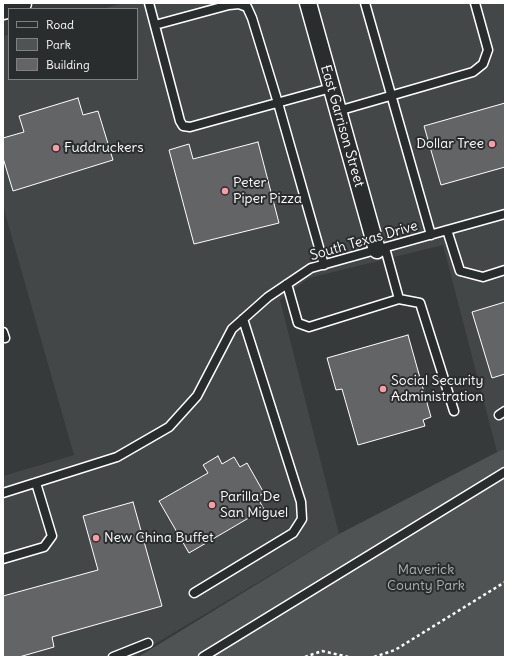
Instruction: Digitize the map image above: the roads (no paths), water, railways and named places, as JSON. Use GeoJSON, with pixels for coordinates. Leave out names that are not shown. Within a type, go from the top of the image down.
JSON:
{"type":"FeatureCollection","features":[{"type":"Feature","properties":{"kind":"main road"},"geometry":{"type":"LineString","coordinates":[[3,8],[20,3]]}},
{"type":"Feature","properties":{"kind":"street","name":"East Garrison Street"},"geometry":{"type":"LineString","coordinates":[[308,3],[331,88],[381,249]]}},
{"type":"Feature","properties":{"kind":"lane"},"geometry":{"type":"LineString","coordinates":[[149,3],[180,121],[183,126],[190,127],[331,88]]}},
{"type":"Feature","properties":{"kind":"lane"},"geometry":{"type":"LineString","coordinates":[[366,3],[430,235]]}},
{"type":"Feature","properties":{"kind":"lane"},"geometry":{"type":"LineString","coordinates":[[338,111],[473,72],[483,64],[488,50],[475,3]]}},
{"type":"Feature","properties":{"kind":"lane"},"geometry":{"type":"LineString","coordinates":[[155,25],[229,5],[239,4],[247,7],[252,18],[278,103],[324,265]]}},
{"type":"Feature","properties":{"kind":"lane","name":"South Texas Drive"},"geometry":{"type":"LineString","coordinates":[[3,493],[117,457],[169,427],[197,396],[232,329],[268,297],[311,268],[505,214]]}},
{"type":"Feature","properties":{"kind":"lane"},"geometry":{"type":"LineString","coordinates":[[447,230],[460,271],[483,277],[505,270]]}},
{"type":"Feature","properties":{"kind":"lane"},"geometry":{"type":"LineString","coordinates":[[381,249],[400,299]]}},
{"type":"Feature","properties":{"kind":"lane"},"geometry":{"type":"LineString","coordinates":[[287,284],[298,323],[309,327],[400,299],[420,303],[454,411]]}},
{"type":"Feature","properties":{"kind":"lane"},"geometry":{"type":"LineString","coordinates":[[194,593],[293,534],[302,519],[301,502],[243,319]]}},
{"type":"Feature","properties":{"kind":"lane"},"geometry":{"type":"LineString","coordinates":[[203,657],[505,472]]}},
{"type":"Feature","properties":{"kind":"lane"},"geometry":{"type":"LineString","coordinates":[[3,559],[44,547],[52,536],[36,483]]}},
{"type":"Feature","properties":{"kind":"lane"},"geometry":{"type":"LineString","coordinates":[[113,657],[148,643]]}},
{"type":"Feature","properties":{"kind":"place","name":"Dollar Tree"},"geometry":{"type":"Point","coordinates":[492,144]}},
{"type":"Feature","properties":{"kind":"place","name":"Fuddruckers"},"geometry":{"type":"Point","coordinates":[56,148]}},
{"type":"Feature","properties":{"kind":"place","name":"Peter Piper Pizza"},"geometry":{"type":"Point","coordinates":[225,191]}},
{"type":"Feature","properties":{"kind":"place","name":"Social Security Administration"},"geometry":{"type":"Point","coordinates":[383,389]}},
{"type":"Feature","properties":{"kind":"place","name":"Parilla De San Miguel"},"geometry":{"type":"Point","coordinates":[212,505]}},
{"type":"Feature","properties":{"kind":"place","name":"New China Buffet"},"geometry":{"type":"Point","coordinates":[96,538]}},
{"type":"Feature","properties":{"kind":"park label","name":"Maverick County Park"},"geometry":{"type":"Point","coordinates":[426,578]}}]}
